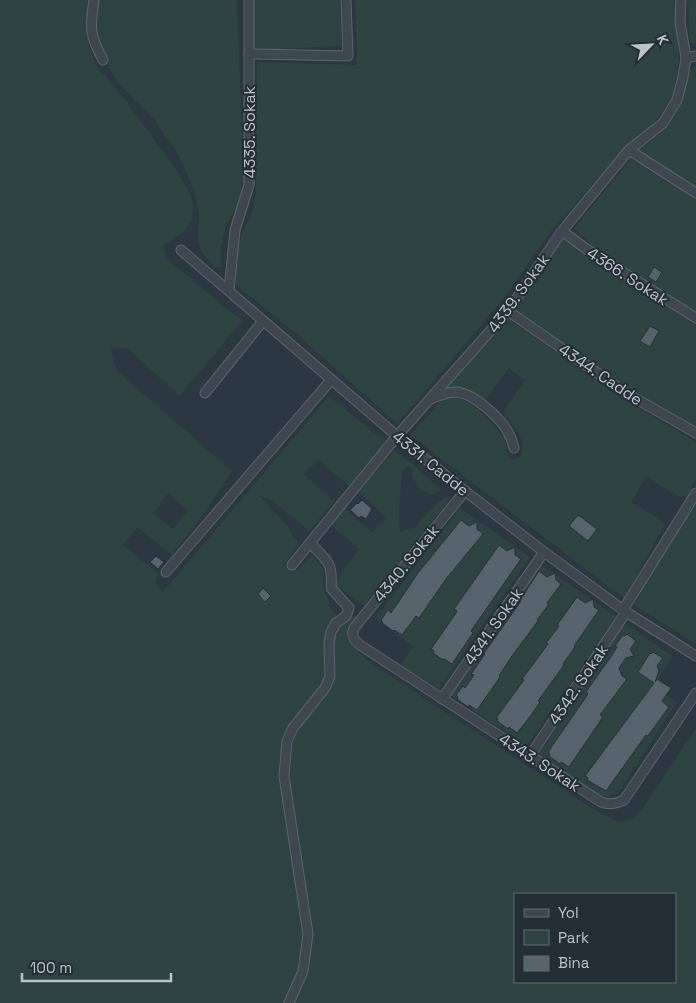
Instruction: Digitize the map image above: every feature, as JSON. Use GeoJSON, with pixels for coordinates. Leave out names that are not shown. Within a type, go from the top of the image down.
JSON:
{"type":"FeatureCollection","features":[{"type":"Feature","properties":{"kind":"street"},"geometry":{"type":"LineString","coordinates":[[94,0],[90,24],[93,41],[103,60]]}},
{"type":"Feature","properties":{"kind":"street","name":"4335. Sokak"},"geometry":{"type":"LineString","coordinates":[[228,291],[235,230],[250,185],[248,0]]}},
{"type":"Feature","properties":{"kind":"street"},"geometry":{"type":"LineString","coordinates":[[249,54],[348,56],[346,0]]}},
{"type":"Feature","properties":{"kind":"street","name":"4339. Sokak"},"geometry":{"type":"LineString","coordinates":[[292,564],[397,436],[508,311],[562,230],[629,150],[663,123],[677,100],[686,58],[680,22],[681,0]]}},
{"type":"Feature","properties":{"kind":"street"},"geometry":{"type":"LineString","coordinates":[[686,58],[696,56]]}},
{"type":"Feature","properties":{"kind":"street"},"geometry":{"type":"LineString","coordinates":[[629,150],[696,193]]}},
{"type":"Feature","properties":{"kind":"street","name":"4366. Sokak"},"geometry":{"type":"LineString","coordinates":[[562,230],[585,248],[696,318]]}},
{"type":"Feature","properties":{"kind":"street","name":"4331. Cadde"},"geometry":{"type":"LineString","coordinates":[[180,250],[397,436],[465,491],[625,611],[696,656]]}},
{"type":"Feature","properties":{"kind":"street","name":"4344. Cadde"},"geometry":{"type":"LineString","coordinates":[[508,311],[626,393],[696,433]]}},
{"type":"Feature","properties":{"kind":"street"},"geometry":{"type":"LineString","coordinates":[[205,393],[263,321]]}},
{"type":"Feature","properties":{"kind":"street"},"geometry":{"type":"LineString","coordinates":[[166,572],[332,380]]}},
{"type":"Feature","properties":{"kind":"street"},"geometry":{"type":"LineString","coordinates":[[430,399],[447,392],[458,392],[468,395],[502,423],[510,436],[514,448]]}},
{"type":"Feature","properties":{"kind":"street","name":"4340. Sokak"},"geometry":{"type":"LineString","coordinates":[[353,637],[352,632],[354,628],[465,491]]}},
{"type":"Feature","properties":{"kind":"street","name":"4342. Sokak"},"geometry":{"type":"LineString","coordinates":[[530,756],[625,611],[696,493]]}},
{"type":"Feature","properties":{"kind":"street"},"geometry":{"type":"LineString","coordinates":[[289,1003],[303,971],[308,934],[284,776],[287,741],[293,728],[325,688],[330,677],[329,643],[331,632],[336,623],[346,616],[349,608],[331,588],[332,570],[328,561],[310,543]]}},
{"type":"Feature","properties":{"kind":"street","name":"4341. Sokak"},"geometry":{"type":"LineString","coordinates":[[442,699],[544,552]]}},
{"type":"Feature","properties":{"kind":"street","name":"4343. Sokak"},"geometry":{"type":"LineString","coordinates":[[353,637],[360,645],[442,699],[601,802],[608,804],[616,804],[624,800],[696,693]]}},
{"type":"Feature","properties":{"kind":"green space"},"geometry":{"type":"Polygon","coordinates":[[[0,0],[90,0],[88,42],[94,62],[129,105],[176,169],[191,195],[192,220],[186,230],[163,246],[166,258],[242,321],[180,396],[127,348],[111,347],[116,370],[232,471],[200,519],[172,555],[137,527],[123,545],[158,573],[155,582],[163,592],[329,396],[385,441],[349,486],[318,460],[304,474],[334,502],[309,531],[271,500],[259,495],[287,526],[299,544],[283,566],[298,570],[312,554],[324,571],[323,586],[332,611],[338,617],[328,627],[326,674],[322,688],[292,720],[283,745],[280,768],[307,945],[301,967],[286,1003],[0,1003],[0,0]],[[168,494],[153,513],[173,529],[188,510],[168,494]]]}},
{"type":"Feature","properties":{"kind":"green space"},"geometry":{"type":"Polygon","coordinates":[[[98,0],[237,0],[244,177],[237,207],[227,223],[221,247],[221,267],[215,267],[201,252],[198,235],[199,214],[195,193],[179,155],[154,120],[116,81],[95,35],[98,0]]]}},
{"type":"Feature","properties":{"kind":"green space"},"geometry":{"type":"Polygon","coordinates":[[[254,0],[340,0],[341,46],[254,50],[254,0]]]}},
{"type":"Feature","properties":{"kind":"green space"},"geometry":{"type":"Polygon","coordinates":[[[355,0],[675,0],[679,61],[673,97],[655,122],[614,160],[552,230],[501,302],[397,424],[299,336],[236,285],[235,267],[242,233],[253,209],[256,191],[257,62],[357,65],[355,0]]]}},
{"type":"Feature","properties":{"kind":"green space"},"geometry":{"type":"Polygon","coordinates":[[[688,0],[696,0],[696,43],[690,43],[688,0]]]}},
{"type":"Feature","properties":{"kind":"green space"},"geometry":{"type":"Polygon","coordinates":[[[696,63],[696,189],[636,150],[651,136],[686,83],[689,72],[696,63]]]}},
{"type":"Feature","properties":{"kind":"green space"},"geometry":{"type":"Polygon","coordinates":[[[631,159],[696,200],[696,314],[600,253],[574,228],[631,159]]]}},
{"type":"Feature","properties":{"kind":"green space"},"geometry":{"type":"Polygon","coordinates":[[[563,239],[696,326],[696,429],[581,358],[514,311],[563,239]]]}},
{"type":"Feature","properties":{"kind":"green space"},"geometry":{"type":"Polygon","coordinates":[[[507,318],[626,401],[696,442],[696,480],[693,483],[689,497],[680,497],[646,477],[631,502],[665,523],[625,599],[410,435],[443,398],[459,398],[479,410],[502,434],[510,457],[513,460],[520,457],[522,451],[521,439],[515,427],[502,413],[525,380],[509,368],[485,400],[461,388],[445,388],[507,318]]]}},
{"type":"Feature","properties":{"kind":"green space"},"geometry":{"type":"Polygon","coordinates":[[[394,450],[442,491],[431,494],[421,491],[412,476],[413,470],[409,466],[402,471],[399,510],[400,532],[416,527],[430,510],[446,497],[451,498],[364,606],[334,584],[359,549],[330,524],[345,508],[372,533],[387,518],[359,492],[394,450]]]}},
{"type":"Feature","properties":{"kind":"green space"},"geometry":{"type":"Polygon","coordinates":[[[696,502],[696,644],[634,605],[657,562],[696,502]]]}},
{"type":"Feature","properties":{"kind":"green space"},"geometry":{"type":"Polygon","coordinates":[[[460,508],[530,557],[439,689],[401,665],[413,646],[375,619],[460,508]]]}},
{"type":"Feature","properties":{"kind":"green space"},"geometry":{"type":"Polygon","coordinates":[[[540,564],[617,617],[527,746],[450,695],[540,564]]]}},
{"type":"Feature","properties":{"kind":"green space"},"geometry":{"type":"Polygon","coordinates":[[[356,616],[349,627],[346,640],[368,661],[593,809],[617,822],[634,819],[696,728],[696,1003],[294,1003],[308,965],[305,897],[297,824],[289,775],[288,753],[291,737],[336,677],[333,652],[335,629],[349,618],[356,616]]]}},
{"type":"Feature","properties":{"kind":"green space"},"geometry":{"type":"Polygon","coordinates":[[[624,623],[673,656],[653,686],[677,702],[619,792],[604,797],[538,755],[624,623]]]}},
{"type":"Feature","properties":{"kind":"building"},"geometry":{"type":"Polygon","coordinates":[[[654,267],[662,272],[656,282],[648,277],[654,267]]]}},
{"type":"Feature","properties":{"kind":"building"},"geometry":{"type":"Polygon","coordinates":[[[650,326],[659,331],[650,347],[640,341],[650,326]]]}},
{"type":"Feature","properties":{"kind":"building"},"geometry":{"type":"Polygon","coordinates":[[[362,500],[372,509],[366,519],[361,516],[359,518],[350,510],[362,500]]]}},
{"type":"Feature","properties":{"kind":"building"},"geometry":{"type":"Polygon","coordinates":[[[578,515],[597,529],[588,541],[569,526],[578,515]]]}},
{"type":"Feature","properties":{"kind":"building"},"geometry":{"type":"Polygon","coordinates":[[[461,520],[469,526],[477,522],[477,529],[483,534],[446,579],[419,618],[416,616],[402,635],[393,631],[382,623],[381,620],[388,610],[391,613],[418,573],[461,520]]]}},
{"type":"Feature","properties":{"kind":"building"},"geometry":{"type":"Polygon","coordinates":[[[499,545],[507,551],[515,547],[515,555],[521,559],[471,631],[473,633],[452,664],[433,653],[434,651],[431,649],[456,613],[457,611],[454,609],[499,545]]]}},
{"type":"Feature","properties":{"kind":"building"},"geometry":{"type":"Polygon","coordinates":[[[156,556],[164,562],[158,569],[150,562],[156,556]]]}},
{"type":"Feature","properties":{"kind":"building"},"geometry":{"type":"Polygon","coordinates":[[[539,571],[547,577],[555,573],[556,580],[561,584],[477,710],[469,705],[468,707],[457,699],[456,695],[463,686],[465,688],[474,675],[471,674],[484,653],[521,601],[539,571]]]}},
{"type":"Feature","properties":{"kind":"building"},"geometry":{"type":"Polygon","coordinates":[[[263,588],[271,596],[265,602],[258,594],[263,588]]]}},
{"type":"Feature","properties":{"kind":"building"},"geometry":{"type":"Polygon","coordinates":[[[577,597],[585,603],[593,599],[594,607],[599,610],[574,646],[564,665],[538,701],[540,702],[532,714],[517,733],[509,727],[508,729],[497,721],[498,719],[496,718],[524,680],[522,679],[548,644],[546,643],[559,626],[557,625],[577,597]]]}},
{"type":"Feature","properties":{"kind":"building"},"geometry":{"type":"Polygon","coordinates":[[[627,634],[636,641],[630,649],[634,656],[626,658],[619,668],[622,676],[627,679],[600,715],[603,717],[569,767],[561,762],[560,764],[549,756],[548,752],[588,694],[586,692],[612,655],[617,647],[615,646],[623,635],[627,634]]]}},
{"type":"Feature","properties":{"kind":"building"},"geometry":{"type":"Polygon","coordinates":[[[653,652],[663,658],[657,666],[659,671],[655,682],[657,679],[671,688],[662,701],[669,707],[648,736],[646,735],[606,791],[587,780],[588,778],[585,776],[654,683],[638,672],[650,653],[653,652]]]}}]}
